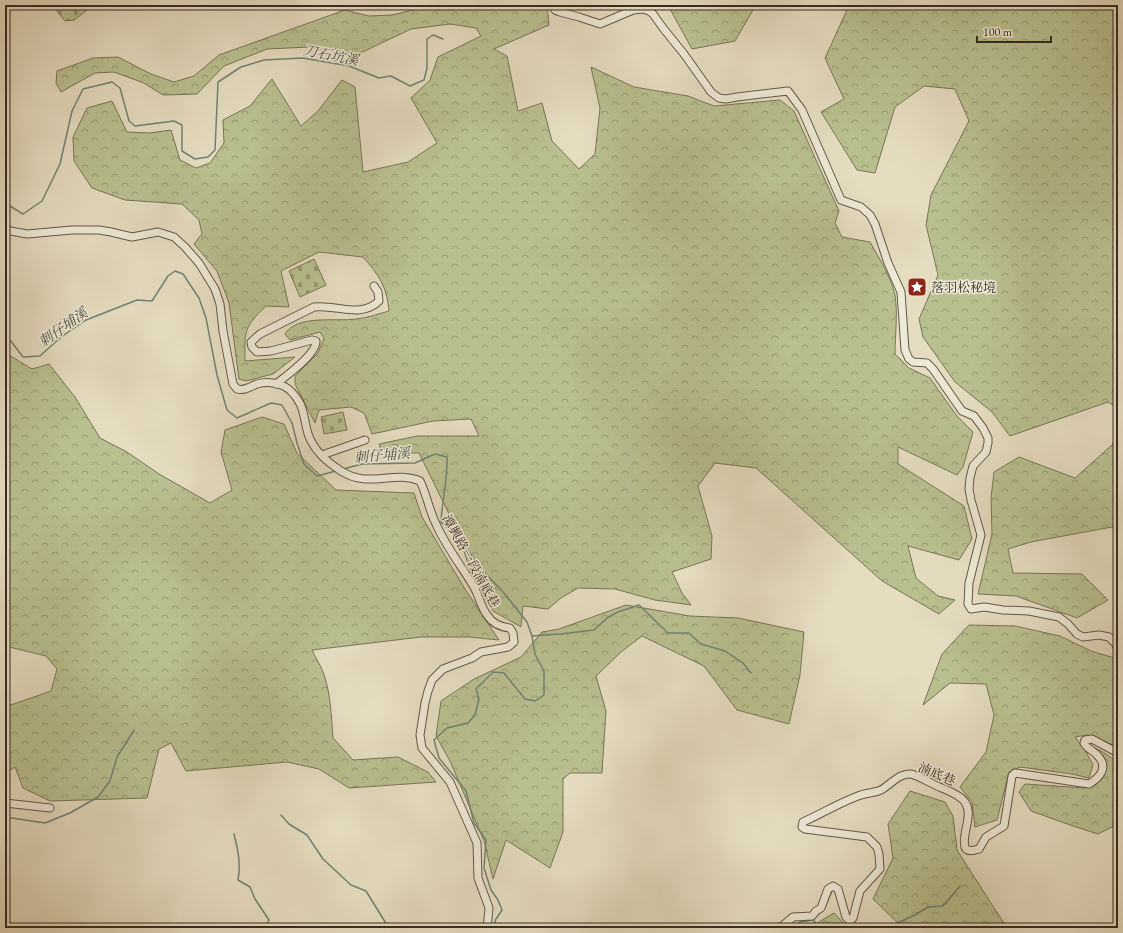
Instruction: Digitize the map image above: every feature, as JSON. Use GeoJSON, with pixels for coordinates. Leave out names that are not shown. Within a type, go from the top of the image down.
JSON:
{"type":"FeatureCollection","features":[{"type":"Feature","properties":{"kind":"street"},"geometry":{"type":"LineString","coordinates":[[552,5],[555,10],[560,12],[600,24],[633,10],[643,9],[649,11],[653,14],[662,28],[684,54],[711,92],[718,98],[726,99],[788,91],[802,110],[841,200],[847,203],[855,204],[866,210],[875,224],[888,263],[901,292],[905,350],[909,359],[913,362],[928,363],[962,411],[974,416],[988,438],[986,452],[973,466],[970,478],[969,489],[971,500],[981,535],[971,577],[968,604],[971,609],[984,607],[1004,610],[1029,611],[1059,617],[1077,634],[1083,637],[1099,635],[1109,637],[1118,648]]}},
{"type":"Feature","properties":{"kind":"street"},"geometry":{"type":"LineString","coordinates":[[5,230],[27,234],[72,230],[100,230],[132,237],[158,232],[174,238],[185,247],[199,263],[215,289],[220,304],[232,384],[237,389],[243,390],[257,384],[270,382],[276,384],[314,350],[316,344],[316,341],[312,340],[271,351],[257,352],[252,347],[251,342],[260,334],[314,307],[322,306],[347,310],[368,309],[379,301],[378,292],[374,286]]}},
{"type":"Feature","properties":{"kind":"street","name":"潭興路一段湳底巷"},"geometry":{"type":"LineString","coordinates":[[276,384],[282,385],[296,398],[303,411],[306,430],[312,443],[322,456],[341,472],[366,480],[411,477],[420,481],[425,491],[430,511],[436,526],[475,589],[486,614],[494,623],[502,627],[510,628],[513,632],[514,642],[508,647],[481,652],[472,658],[443,669],[432,680],[425,703],[420,735],[422,748],[450,782],[477,842],[478,878],[486,896],[489,908],[487,928]]}},
{"type":"Feature","properties":{"kind":"street"},"geometry":{"type":"LineString","coordinates":[[322,456],[365,440]]}},
{"type":"Feature","properties":{"kind":"street","name":"湳底巷"},"geometry":{"type":"LineString","coordinates":[[780,928],[793,916],[812,916],[821,908],[828,889],[833,886],[838,889],[846,917],[850,921],[853,918],[860,891],[880,870],[880,854],[877,847],[867,837],[805,829],[802,827],[803,822],[844,801],[859,795],[880,790],[902,776],[911,774],[946,789],[964,801],[967,807],[968,818],[965,846],[967,849],[973,851],[979,849],[986,837],[1004,826],[1012,776],[1015,773],[1089,784],[1099,778],[1103,767],[1099,756],[1084,743],[1085,740],[1092,739],[1118,753]]}},
{"type":"Feature","properties":{"kind":"street"},"geometry":{"type":"LineString","coordinates":[[5,803],[50,808]]}},
{"type":"Feature","properties":{"kind":"green space"},"geometry":{"type":"Polygon","coordinates":[[[52,5],[94,5],[74,20],[65,21],[52,5]]]}},
{"type":"Feature","properties":{"kind":"green space"},"geometry":{"type":"Polygon","coordinates":[[[434,5],[547,5],[549,25],[494,49],[507,56],[518,111],[542,103],[552,141],[579,169],[595,154],[600,108],[591,67],[634,87],[688,96],[714,106],[780,100],[794,111],[839,211],[835,223],[842,237],[870,242],[891,281],[896,302],[895,354],[909,368],[930,378],[957,416],[973,432],[963,467],[957,475],[898,447],[898,464],[964,506],[972,539],[959,560],[908,546],[916,578],[938,596],[955,600],[939,614],[882,581],[756,468],[715,463],[698,486],[712,536],[711,559],[672,572],[682,593],[691,605],[655,600],[615,589],[578,588],[561,598],[548,609],[523,606],[521,627],[493,611],[470,571],[459,534],[419,453],[382,453],[379,444],[417,436],[479,436],[471,419],[433,421],[372,434],[364,413],[351,407],[319,410],[315,423],[295,384],[295,376],[318,353],[324,338],[320,332],[290,340],[285,334],[291,328],[308,321],[347,320],[372,316],[389,311],[384,288],[374,270],[363,257],[319,252],[281,271],[289,307],[266,306],[258,313],[247,330],[245,361],[295,357],[273,374],[246,381],[239,379],[229,303],[217,271],[194,244],[202,234],[199,220],[182,204],[125,200],[92,188],[74,161],[73,137],[87,108],[112,101],[127,132],[150,133],[171,130],[180,160],[196,168],[210,163],[224,143],[223,120],[250,106],[272,79],[301,126],[318,111],[342,80],[355,87],[363,172],[408,162],[437,143],[411,98],[430,80],[438,57],[481,36],[476,28],[450,24],[411,29],[356,55],[309,47],[267,49],[224,66],[197,94],[163,95],[144,83],[114,72],[95,73],[61,92],[56,83],[57,71],[93,58],[118,57],[151,74],[174,82],[194,76],[219,55],[345,10],[369,16],[392,15],[434,5]]]}},
{"type":"Feature","properties":{"kind":"green space"},"geometry":{"type":"Polygon","coordinates":[[[662,5],[756,5],[735,41],[692,49],[670,9],[662,5]]]}},
{"type":"Feature","properties":{"kind":"green space"},"geometry":{"type":"Polygon","coordinates":[[[842,5],[1118,5],[1118,408],[1108,402],[1010,436],[992,412],[955,382],[923,337],[919,319],[938,275],[926,225],[931,195],[969,121],[955,89],[924,86],[895,107],[875,173],[857,170],[821,112],[844,99],[825,58],[847,10],[842,5]]]}},
{"type":"Feature","properties":{"kind":"green space"},"geometry":{"type":"Polygon","coordinates":[[[314,259],[326,285],[300,297],[289,271],[314,259]]]}},
{"type":"Feature","properties":{"kind":"green space"},"geometry":{"type":"Polygon","coordinates":[[[5,351],[32,369],[49,364],[75,397],[100,438],[127,452],[159,474],[210,503],[232,490],[221,452],[225,430],[262,417],[284,424],[297,453],[336,490],[414,493],[422,517],[465,589],[499,640],[469,637],[421,637],[312,650],[322,669],[328,688],[333,738],[353,760],[398,757],[428,772],[436,782],[349,788],[319,769],[287,762],[186,771],[171,743],[159,749],[147,798],[50,801],[23,788],[15,767],[5,774],[5,707],[51,691],[57,669],[46,656],[5,646],[5,351]]]}},
{"type":"Feature","properties":{"kind":"green space"},"geometry":{"type":"Polygon","coordinates":[[[1118,408],[1118,531],[1112,527],[1031,542],[1008,549],[1013,573],[1082,574],[1108,600],[1077,618],[1016,596],[978,594],[992,534],[991,498],[994,472],[1019,457],[1075,478],[1113,444],[1118,408]]]}},
{"type":"Feature","properties":{"kind":"green space"},"geometry":{"type":"Polygon","coordinates":[[[343,412],[347,430],[324,434],[321,417],[343,412]]]}},
{"type":"Feature","properties":{"kind":"green space"},"geometry":{"type":"Polygon","coordinates":[[[626,605],[690,616],[738,618],[804,632],[800,675],[789,724],[737,710],[704,666],[642,636],[621,652],[596,676],[606,711],[602,773],[570,773],[563,779],[563,832],[550,868],[506,840],[493,879],[484,841],[450,761],[436,736],[441,701],[474,679],[521,657],[542,632],[559,629],[626,605]]]}},
{"type":"Feature","properties":{"kind":"green space"},"geometry":{"type":"Polygon","coordinates":[[[969,625],[1015,626],[1060,636],[1091,651],[1118,659],[1118,747],[1087,735],[1075,737],[1093,765],[1089,778],[1072,774],[1020,767],[1009,772],[997,820],[975,827],[972,802],[960,787],[986,752],[994,715],[986,684],[950,683],[923,705],[942,654],[969,625]]]}},
{"type":"Feature","properties":{"kind":"green space"},"geometry":{"type":"Polygon","coordinates":[[[1088,746],[1100,750],[1118,763],[1118,824],[1098,834],[1031,811],[1019,792],[1025,784],[1085,788],[1100,779],[1104,767],[1088,746]]]}},
{"type":"Feature","properties":{"kind":"green space"},"geometry":{"type":"Polygon","coordinates":[[[910,791],[945,802],[953,816],[957,850],[1007,928],[901,928],[902,927],[873,899],[893,858],[888,824],[910,791]]]}},
{"type":"Feature","properties":{"kind":"green space"},"geometry":{"type":"Polygon","coordinates":[[[834,913],[848,928],[809,928],[834,913]]]}},
{"type":"Feature","properties":{"kind":"waterway","name":"刀石坑溪"},"geometry":{"type":"LineString","coordinates":[[5,203],[23,214],[42,201],[60,164],[72,111],[83,89],[112,82],[120,88],[129,121],[135,126],[174,121],[182,125],[182,151],[195,159],[208,157],[215,150],[218,82],[241,67],[264,60],[303,58],[349,66],[379,78],[391,76],[410,86],[424,80],[427,68],[427,39],[433,35],[443,39]]}},
{"type":"Feature","properties":{"kind":"waterway","name":"刺仔埔溪"},"geometry":{"type":"LineString","coordinates":[[5,337],[10,340],[23,357],[40,356],[61,337],[86,320],[137,300],[152,301],[168,276],[175,271],[183,274],[199,298],[206,318],[217,375],[227,410],[237,418],[271,403],[282,405],[292,423],[304,464],[317,476],[336,471]]}},
{"type":"Feature","properties":{"kind":"waterway","name":"刺仔埔溪"},"geometry":{"type":"LineString","coordinates":[[343,469],[362,464],[415,463],[435,454],[447,457],[447,473],[441,522],[456,536],[527,622],[532,636],[535,654],[544,671],[544,695],[535,701],[525,699],[504,673],[493,672],[476,689],[479,699],[475,715],[468,723],[447,728],[434,740],[439,758],[466,791],[474,823],[486,840],[484,868],[491,890],[498,900],[502,910],[496,919],[493,928]]}},
{"type":"Feature","properties":{"kind":"waterway"},"geometry":{"type":"LineString","coordinates":[[532,636],[594,630],[607,618],[618,612],[639,605],[668,633],[689,633],[701,644],[725,651],[743,663],[751,673]]}},
{"type":"Feature","properties":{"kind":"waterway"},"geometry":{"type":"LineString","coordinates":[[5,817],[45,823],[70,813],[98,797],[110,781],[117,757],[134,730]]}},
{"type":"Feature","properties":{"kind":"waterway"},"geometry":{"type":"LineString","coordinates":[[281,815],[289,824],[307,835],[323,859],[351,885],[366,891],[387,925],[391,928]]}},
{"type":"Feature","properties":{"kind":"waterway"},"geometry":{"type":"LineString","coordinates":[[234,834],[239,857],[238,880],[250,887],[255,899],[269,920],[265,928]]}},
{"type":"Feature","properties":{"kind":"waterway","name":"刺仔埔溪"},"geometry":{"type":"LineString","coordinates":[[886,928],[915,915],[928,907],[943,906],[960,886]]}},
{"type":"Feature","properties":{"kind":"waterway"},"geometry":{"type":"LineString","coordinates":[[825,907],[832,891]]}},
{"type":"Feature","properties":{"kind":"waterway"},"geometry":{"type":"LineString","coordinates":[[813,920],[821,912]]}},
{"type":"Feature","properties":{"kind":"waterway","name":"刺仔埔溪"},"geometry":{"type":"LineString","coordinates":[[792,928],[800,922],[813,920],[820,928]]}},
{"type":"Feature","properties":{"kind":"place","name":"落羽松秘境"},"geometry":{"type":"Point","coordinates":[917,287]}}]}
